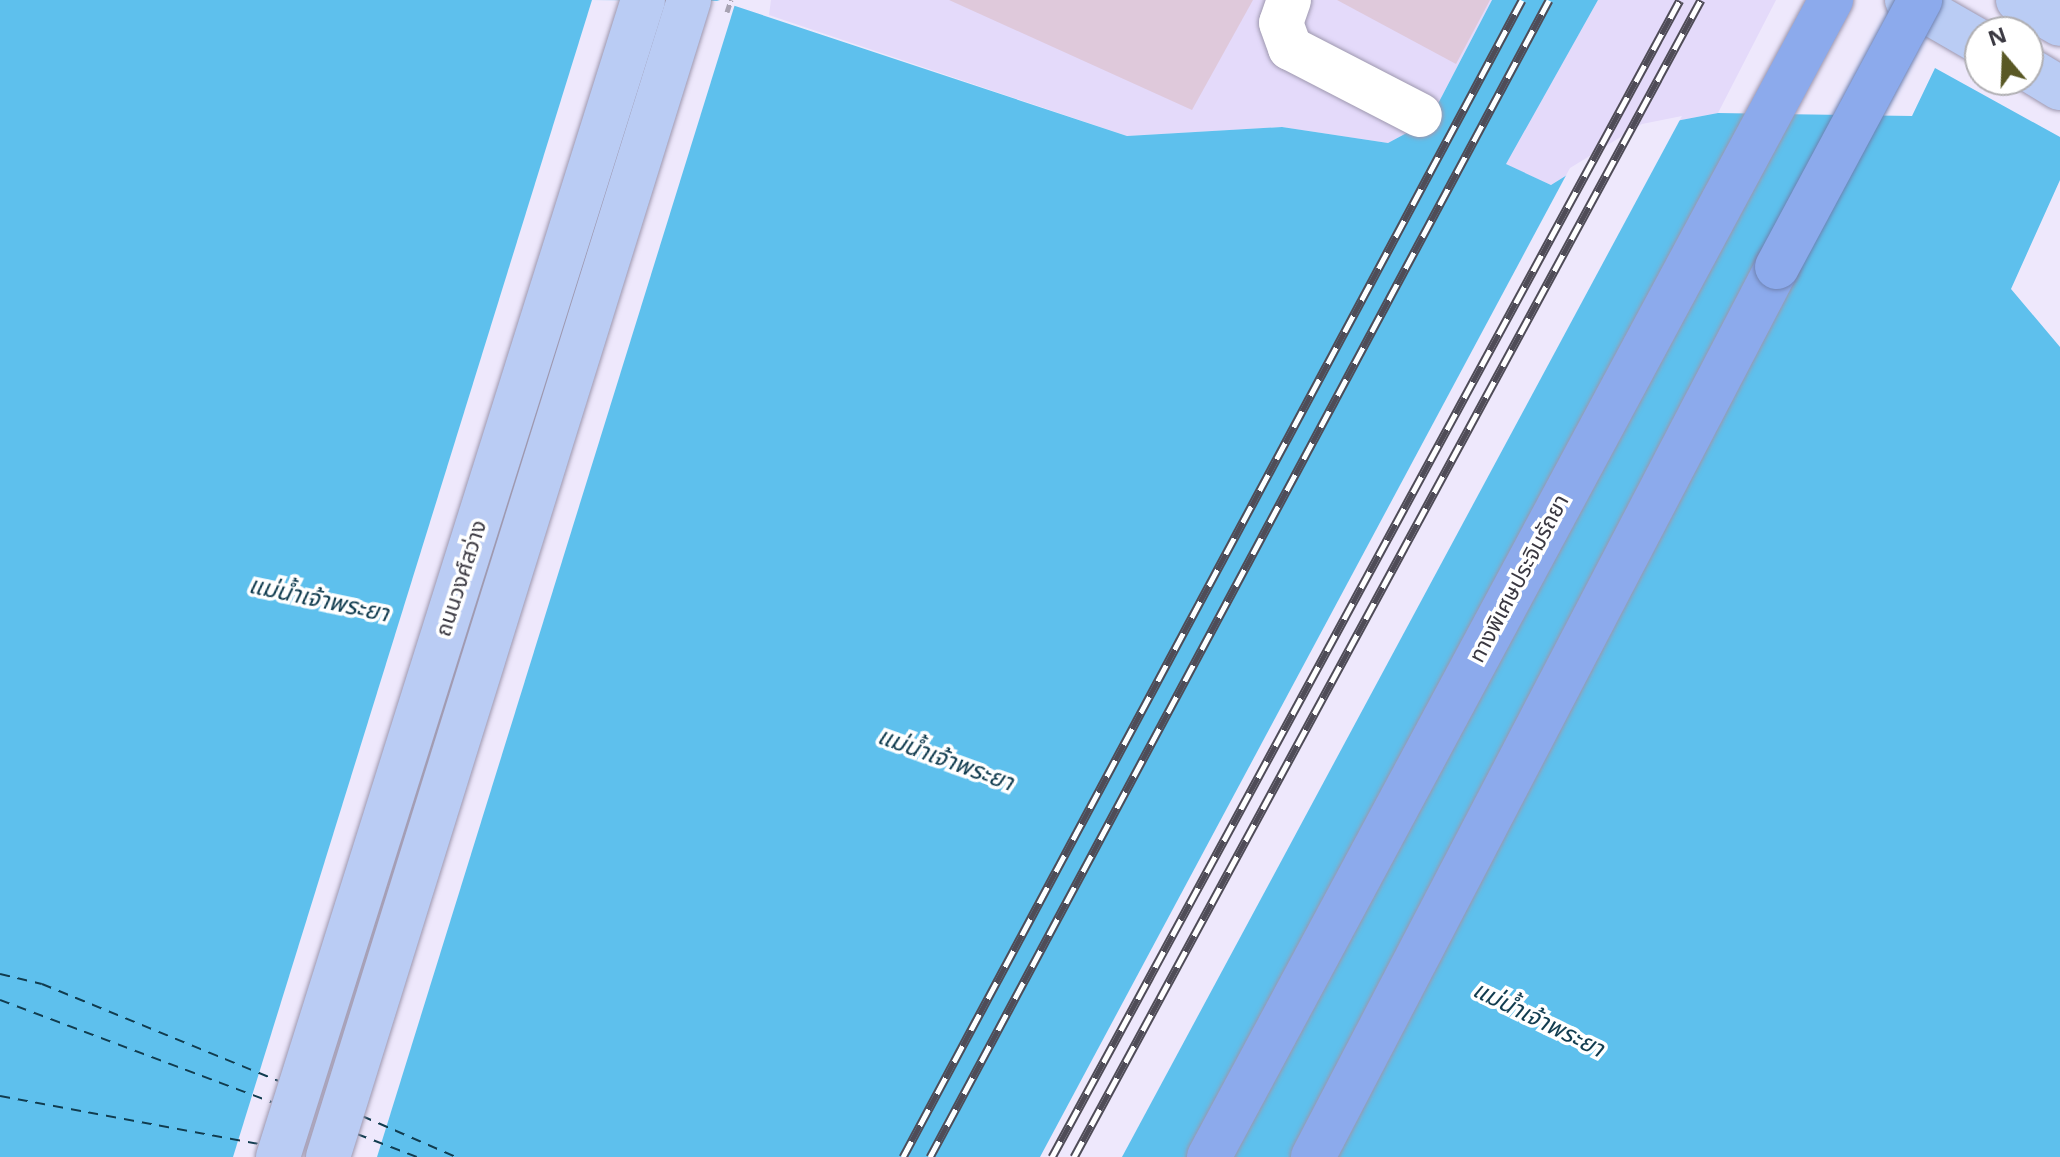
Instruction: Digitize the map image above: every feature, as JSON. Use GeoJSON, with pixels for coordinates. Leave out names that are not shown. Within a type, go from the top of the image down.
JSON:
{"type":"FeatureCollection","features":[{"type":"Feature","properties":{"kind":"highway","name":"ทางพิเศษประจิมรัถยา"},"geometry":{"type":"LineString","coordinates":[[1209,1157],[1831,0]]}},
{"type":"Feature","properties":{"kind":"highway"},"geometry":{"type":"LineString","coordinates":[[1313,1157],[1920,0]]}},
{"type":"Feature","properties":{"kind":"main road","name":"ถนนวงศ์สว่าง"},"geometry":{"type":"LineString","coordinates":[[278,1157],[643,0]]}},
{"type":"Feature","properties":{"kind":"main road","name":"ถนนวงศ์สว่าง"},"geometry":{"type":"LineString","coordinates":[[328,1157],[689,0]]}},
{"type":"Feature","properties":{"kind":"main road"},"geometry":{"type":"LineString","coordinates":[[1907,0],[1964,32]]}},
{"type":"Feature","properties":{"kind":"main road"},"geometry":{"type":"LineString","coordinates":[[2018,0],[2060,24]]}},
{"type":"Feature","properties":{"kind":"lane"},"geometry":{"type":"LineString","coordinates":[[1289,0],[1281,23],[1290,48],[1420,115]]}},
{"type":"Feature","properties":{"kind":"shaded area"},"geometry":{"type":"Polygon","coordinates":[[[771,0],[1492,0],[1429,121],[1388,143],[1282,127],[1127,136],[769,15],[771,0]]]}},
{"type":"Feature","properties":{"kind":"shaded area"},"geometry":{"type":"Polygon","coordinates":[[[1598,0],[1776,0],[1718,113],[1644,127],[1551,185],[1505,164],[1598,0]]]}},
{"type":"Feature","properties":{"kind":"water","name":"แม่น้ำเจ้าพระยา"},"geometry":{"type":"Polygon","coordinates":[[[0,0],[717,0],[1127,136],[1282,127],[1388,143],[1429,121],[1492,0],[1598,0],[1506,164],[1551,185],[1644,127],[1718,113],[1912,116],[1935,68],[1964,84],[1964,96],[1986,96],[2060,137],[2060,180],[2011,289],[2060,347],[2060,1157],[0,1157],[0,0]]]}},
{"type":"Feature","properties":{"kind":"pier"},"geometry":{"type":"Polygon","coordinates":[[[592,0],[736,1],[377,1157],[233,1157],[592,0]]]}},
{"type":"Feature","properties":{"kind":"pier"},"geometry":{"type":"Polygon","coordinates":[[[1682,116],[1122,1157],[1040,1157],[1570,168],[1642,124],[1682,116]]]}},
{"type":"Feature","properties":{"kind":"building"},"geometry":{"type":"Polygon","coordinates":[[[949,0],[1253,0],[1192,110],[949,0]]]}},
{"type":"Feature","properties":{"kind":"building"},"geometry":{"type":"Polygon","coordinates":[[[1337,0],[1490,0],[1456,64],[1337,0]]]}},
{"type":"Feature","properties":{"kind":"ferry route"},"geometry":{"type":"LineString","coordinates":[[0,974],[42,984],[278,1081]]}},
{"type":"Feature","properties":{"kind":"ferry route"},"geometry":{"type":"LineString","coordinates":[[0,1000],[272,1102]]}},
{"type":"Feature","properties":{"kind":"ferry route"},"geometry":{"type":"LineString","coordinates":[[0,1096],[258,1144]]}},
{"type":"Feature","properties":{"kind":"ferry route"},"geometry":{"type":"LineString","coordinates":[[362,1116],[456,1157]]}},
{"type":"Feature","properties":{"kind":"ferry route"},"geometry":{"type":"LineString","coordinates":[[357,1134],[417,1157]]}},
{"type":"Feature","properties":{"kind":"railway"},"geometry":{"type":"LineString","coordinates":[[903,1157],[1522,0]]}},
{"type":"Feature","properties":{"kind":"railway"},"geometry":{"type":"LineString","coordinates":[[930,1157],[1549,0]]}},
{"type":"Feature","properties":{"kind":"railway"},"geometry":{"type":"LineString","coordinates":[[1052,1157],[1680,0]]}},
{"type":"Feature","properties":{"kind":"railway"},"geometry":{"type":"LineString","coordinates":[[1074,1157],[1701,0]]}}]}
